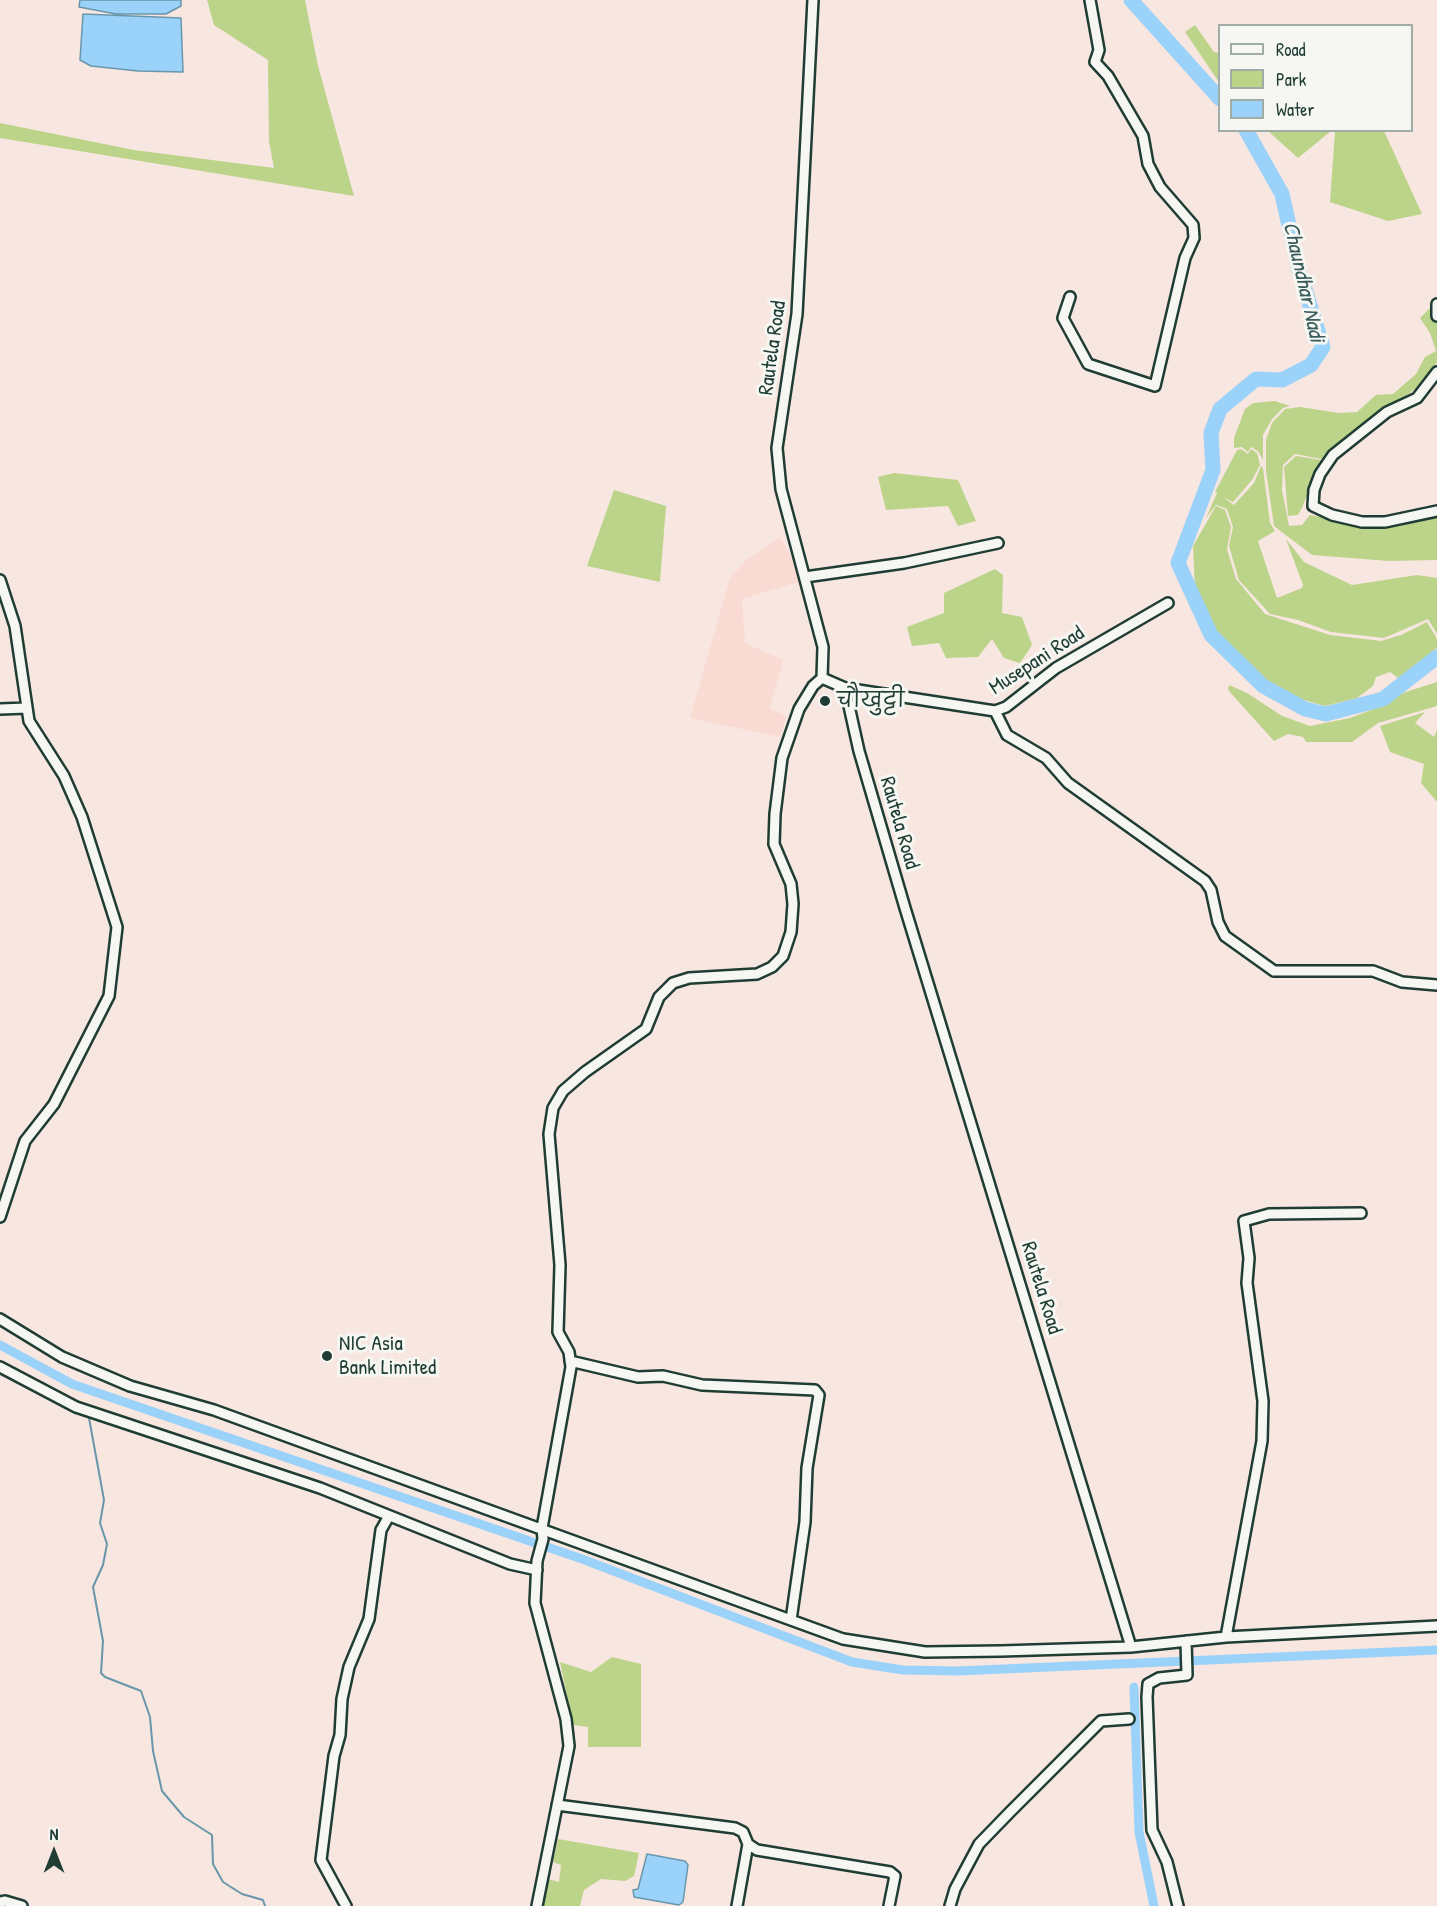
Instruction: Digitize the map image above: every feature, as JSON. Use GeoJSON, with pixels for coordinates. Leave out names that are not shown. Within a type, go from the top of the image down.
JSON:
{"type":"FeatureCollection","features":[{"type":"Feature","properties":{"kind":"street","name":"Rautela Road"},"geometry":{"type":"LineString","coordinates":[[813,0],[797,314],[777,448],[781,489],[823,647],[822,678]]}},
{"type":"Feature","properties":{"kind":"street"},"geometry":{"type":"LineString","coordinates":[[1070,297],[1063,318],[1088,364],[1155,386],[1185,258],[1194,238],[1194,225],[1160,187],[1148,164],[1143,136],[1108,76],[1095,62],[1099,50],[1090,0]]}},
{"type":"Feature","properties":{"kind":"street"},"geometry":{"type":"LineString","coordinates":[[1437,304],[1437,316]]}},
{"type":"Feature","properties":{"kind":"street"},"geometry":{"type":"LineString","coordinates":[[1437,372],[1417,398],[1387,412],[1333,455],[1320,474],[1314,490],[1313,506],[1332,515],[1362,522],[1385,522],[1437,512]]}},
{"type":"Feature","properties":{"kind":"street"},"geometry":{"type":"LineString","coordinates":[[804,577],[904,563],[998,543]]}},
{"type":"Feature","properties":{"kind":"street"},"geometry":{"type":"LineString","coordinates":[[0,580],[15,626],[29,721],[64,776],[82,817],[117,927],[109,996],[54,1104],[25,1141],[0,1217]]}},
{"type":"Feature","properties":{"kind":"street","name":"Musepani Road"},"geometry":{"type":"LineString","coordinates":[[845,688],[996,711],[1006,707],[1056,668],[1168,603]]}},
{"type":"Feature","properties":{"kind":"street"},"geometry":{"type":"LineString","coordinates":[[537,1906],[569,1746],[566,1719],[536,1603],[537,1565],[543,1539],[542,1528],[570,1361],[569,1352],[558,1332],[560,1265],[549,1134],[553,1108],[570,1084],[646,1029],[659,998],[673,983],[689,978],[757,974],[772,967],[783,956],[791,932],[793,904],[791,884],[774,844],[782,758],[799,709],[813,686],[822,678],[845,688]]}},
{"type":"Feature","properties":{"kind":"street","name":"Rautela Road"},"geometry":{"type":"LineString","coordinates":[[845,688],[859,750],[905,908],[1131,1647]]}},
{"type":"Feature","properties":{"kind":"street"},"geometry":{"type":"LineString","coordinates":[[0,709],[27,708]]}},
{"type":"Feature","properties":{"kind":"street"},"geometry":{"type":"LineString","coordinates":[[996,711],[1007,735],[1046,758],[1068,783],[1205,881],[1211,890],[1218,922],[1225,936],[1274,971],[1373,971],[1402,982],[1437,985]]}},
{"type":"Feature","properties":{"kind":"street"},"geometry":{"type":"LineString","coordinates":[[1226,1637],[1262,1441],[1263,1401],[1247,1283],[1249,1258],[1244,1221],[1269,1214],[1361,1213]]}},
{"type":"Feature","properties":{"kind":"street"},"geometry":{"type":"LineString","coordinates":[[0,1319],[62,1357],[130,1386],[214,1410],[843,1639],[926,1652],[1131,1647],[1186,1644],[1226,1637],[1437,1626]]}},
{"type":"Feature","properties":{"kind":"street"},"geometry":{"type":"LineString","coordinates":[[570,1361],[638,1377],[663,1376],[702,1385],[815,1390],[819,1395],[807,1468],[805,1522],[791,1620]]}},
{"type":"Feature","properties":{"kind":"street"},"geometry":{"type":"LineString","coordinates":[[0,1367],[76,1407],[297,1480],[510,1564],[537,1565]]}},
{"type":"Feature","properties":{"kind":"street"},"geometry":{"type":"LineString","coordinates":[[346,1906],[321,1860],[334,1756],[340,1735],[342,1699],[349,1667],[369,1619],[381,1530],[388,1516]]}},
{"type":"Feature","properties":{"kind":"street"},"geometry":{"type":"LineString","coordinates":[[1178,1906],[1167,1863],[1152,1830],[1147,1697],[1148,1684],[1159,1678],[1187,1675],[1186,1644]]}},
{"type":"Feature","properties":{"kind":"street"},"geometry":{"type":"LineString","coordinates":[[950,1906],[955,1889],[979,1844],[1101,1720],[1129,1719]]}},
{"type":"Feature","properties":{"kind":"street"},"geometry":{"type":"LineString","coordinates":[[557,1805],[735,1828],[743,1832],[748,1844],[737,1906]]}},
{"type":"Feature","properties":{"kind":"street"},"geometry":{"type":"LineString","coordinates":[[748,1844],[757,1850],[890,1872],[895,1876],[889,1906]]}},
{"type":"Feature","properties":{"kind":"street"},"geometry":{"type":"LineString","coordinates":[[0,1902],[5,1901],[22,1906]]}},
{"type":"Feature","properties":{"kind":"shaded area"},"geometry":{"type":"Polygon","coordinates":[[[780,537],[794,561],[798,582],[742,599],[745,643],[783,660],[770,709],[787,716],[780,737],[690,718],[730,578],[746,560],[780,537]]]}},
{"type":"Feature","properties":{"kind":"green space"},"geometry":{"type":"Polygon","coordinates":[[[207,0],[305,0],[318,66],[354,196],[0,138],[0,123],[134,150],[274,168],[269,141],[268,60],[214,25],[207,0]]]}},
{"type":"Feature","properties":{"kind":"green space"},"geometry":{"type":"Polygon","coordinates":[[[1195,25],[1214,52],[1218,53],[1218,81],[1185,32],[1195,25]]]}},
{"type":"Feature","properties":{"kind":"green space"},"geometry":{"type":"Polygon","coordinates":[[[1269,132],[1330,132],[1298,158],[1269,132]]]}},
{"type":"Feature","properties":{"kind":"green space"},"geometry":{"type":"Polygon","coordinates":[[[1335,132],[1384,132],[1422,214],[1388,221],[1330,202],[1335,132]]]}},
{"type":"Feature","properties":{"kind":"green space"},"geometry":{"type":"Polygon","coordinates":[[[1430,308],[1437,322],[1437,362],[1425,381],[1397,403],[1365,421],[1321,459],[1295,454],[1283,465],[1282,490],[1289,526],[1302,525],[1310,515],[1373,527],[1437,516],[1437,560],[1389,561],[1312,555],[1274,526],[1266,471],[1266,440],[1272,423],[1285,409],[1300,407],[1339,413],[1357,412],[1376,395],[1393,394],[1416,374],[1425,357],[1436,351],[1430,333],[1420,318],[1430,308]]]}},
{"type":"Feature","properties":{"kind":"green space"},"geometry":{"type":"Polygon","coordinates":[[[1275,401],[1290,406],[1283,408],[1272,419],[1263,435],[1263,460],[1258,451],[1251,447],[1248,452],[1242,447],[1234,448],[1234,438],[1245,409],[1253,403],[1275,401]]]}},
{"type":"Feature","properties":{"kind":"green space"},"geometry":{"type":"Polygon","coordinates":[[[1241,449],[1248,454],[1251,449],[1257,453],[1260,465],[1252,480],[1233,502],[1223,497],[1234,505],[1254,483],[1261,466],[1263,468],[1270,523],[1275,531],[1258,541],[1277,598],[1302,588],[1303,585],[1286,539],[1304,562],[1352,585],[1417,575],[1437,578],[1437,634],[1428,619],[1384,638],[1331,632],[1298,620],[1270,614],[1239,580],[1229,546],[1233,527],[1227,509],[1216,505],[1206,518],[1217,493],[1215,492],[1237,450],[1241,449]]]}},
{"type":"Feature","properties":{"kind":"green space"},"geometry":{"type":"Polygon","coordinates":[[[1296,456],[1321,460],[1298,515],[1288,516],[1284,467],[1296,456]]]}},
{"type":"Feature","properties":{"kind":"green space"},"geometry":{"type":"Polygon","coordinates":[[[894,473],[958,480],[976,521],[958,526],[948,506],[886,510],[878,477],[894,473]]]}},
{"type":"Feature","properties":{"kind":"green space"},"geometry":{"type":"Polygon","coordinates":[[[614,490],[666,506],[660,582],[587,566],[614,490]]]}},
{"type":"Feature","properties":{"kind":"green space"},"geometry":{"type":"Polygon","coordinates":[[[1216,506],[1225,510],[1231,527],[1227,549],[1236,579],[1265,614],[1330,635],[1381,641],[1401,635],[1427,622],[1437,639],[1437,648],[1398,678],[1390,672],[1376,677],[1373,686],[1357,698],[1325,706],[1297,698],[1267,680],[1214,628],[1195,588],[1193,546],[1216,506]]]}},
{"type":"Feature","properties":{"kind":"green space"},"geometry":{"type":"Polygon","coordinates":[[[995,569],[1003,575],[1002,613],[1022,617],[1032,645],[1020,663],[1004,658],[992,639],[978,657],[946,658],[939,643],[912,646],[907,627],[944,613],[944,593],[995,569]]]}},
{"type":"Feature","properties":{"kind":"green space"},"geometry":{"type":"Polygon","coordinates":[[[1437,682],[1437,706],[1378,723],[1352,742],[1306,742],[1303,737],[1288,734],[1274,741],[1228,690],[1229,685],[1247,693],[1282,716],[1310,726],[1350,718],[1374,709],[1390,697],[1437,682]]]}},
{"type":"Feature","properties":{"kind":"green space"},"geometry":{"type":"Polygon","coordinates":[[[1425,712],[1415,723],[1434,737],[1437,730],[1437,802],[1421,783],[1424,764],[1390,752],[1380,726],[1425,712]]]}},
{"type":"Feature","properties":{"kind":"green space"},"geometry":{"type":"Polygon","coordinates":[[[612,1657],[641,1664],[641,1747],[588,1747],[588,1727],[573,1725],[560,1662],[591,1672],[612,1657]]]}},
{"type":"Feature","properties":{"kind":"green space"},"geometry":{"type":"Polygon","coordinates":[[[558,1839],[639,1853],[634,1876],[625,1881],[601,1879],[584,1890],[580,1906],[542,1906],[547,1879],[559,1882],[561,1865],[553,1862],[558,1839]]]}},
{"type":"Feature","properties":{"kind":"water"},"geometry":{"type":"Polygon","coordinates":[[[80,0],[181,0],[181,6],[166,14],[116,14],[79,7],[80,0]]]}},
{"type":"Feature","properties":{"kind":"water"},"geometry":{"type":"Polygon","coordinates":[[[83,14],[181,18],[183,72],[138,71],[91,66],[80,60],[83,14]]]}},
{"type":"Feature","properties":{"kind":"water"},"geometry":{"type":"Polygon","coordinates":[[[647,1854],[685,1861],[688,1865],[683,1902],[679,1905],[634,1897],[633,1890],[638,1889],[647,1854]]]}},
{"type":"Feature","properties":{"kind":"waterway","name":"Chaundhar Nadi"},"geometry":{"type":"LineString","coordinates":[[1131,0],[1218,97]]}},
{"type":"Feature","properties":{"kind":"waterway","name":"Chaundhar Nadi"},"geometry":{"type":"LineString","coordinates":[[1247,132],[1282,194],[1299,270],[1323,347],[1311,365],[1282,380],[1256,379],[1220,409],[1211,433],[1213,470],[1178,563],[1211,635],[1263,686],[1305,709],[1326,714],[1383,699],[1437,657]]}},
{"type":"Feature","properties":{"kind":"waterway"},"geometry":{"type":"LineString","coordinates":[[0,1345],[72,1384],[582,1559],[852,1662],[903,1670],[958,1671],[1437,1650]]}},
{"type":"Feature","properties":{"kind":"waterway"},"geometry":{"type":"LineString","coordinates":[[89,1418],[104,1500],[100,1523],[107,1544],[103,1565],[93,1587],[103,1641],[101,1673],[105,1677],[141,1691],[150,1717],[153,1751],[162,1791],[184,1817],[212,1835],[213,1864],[223,1882],[242,1894],[263,1900],[265,1906]]}},
{"type":"Feature","properties":{"kind":"waterway"},"geometry":{"type":"LineString","coordinates":[[1134,1687],[1139,1832],[1154,1906]]}},
{"type":"Feature","properties":{"kind":"place","name":"चौखुट्टी"},"geometry":{"type":"Point","coordinates":[825,701]}},
{"type":"Feature","properties":{"kind":"place","name":"NIC Asia Bank Limited"},"geometry":{"type":"Point","coordinates":[327,1356]}}]}
